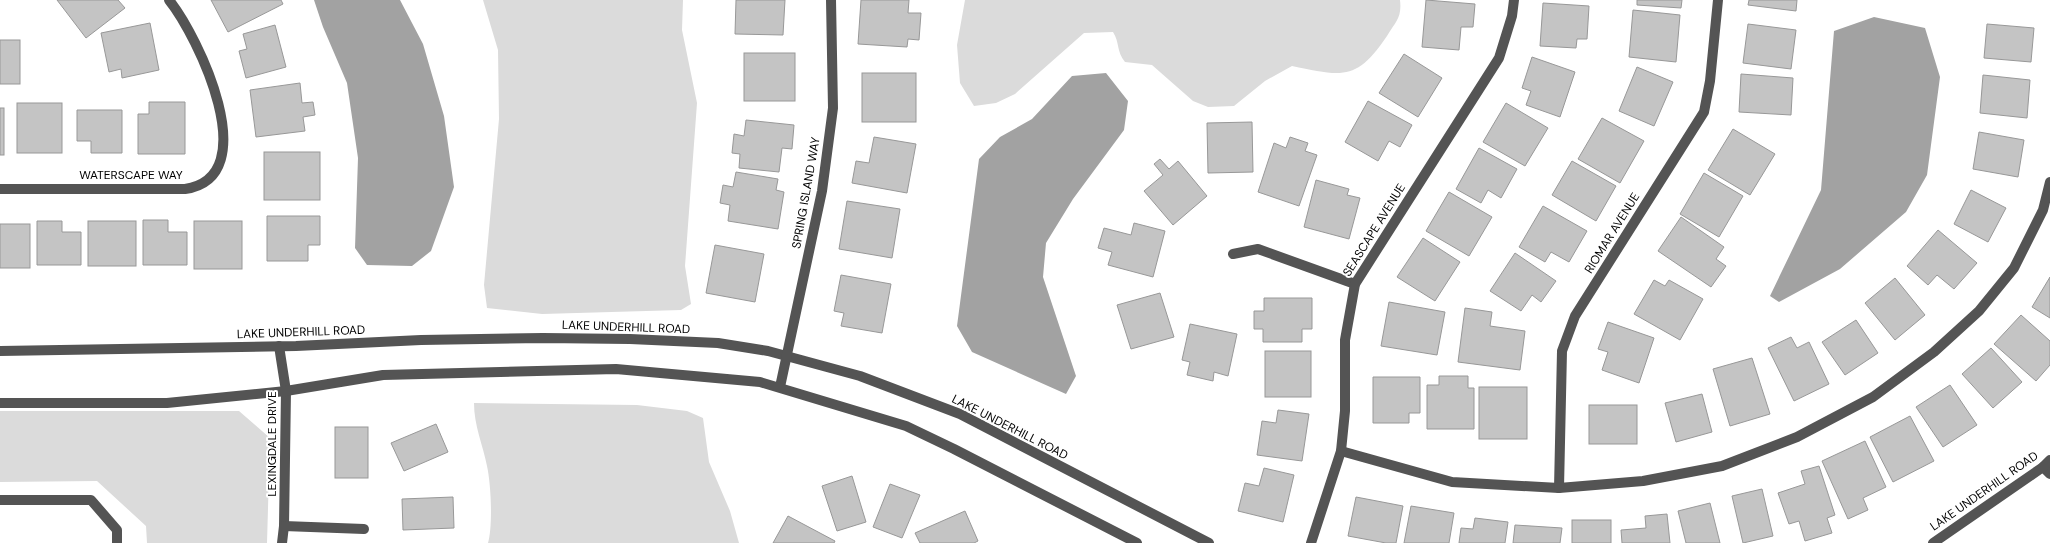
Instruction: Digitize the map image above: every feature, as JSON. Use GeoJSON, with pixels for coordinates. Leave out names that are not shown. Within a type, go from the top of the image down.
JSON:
{"type":"FeatureCollection","features":[{"type":"Feature","properties":{"kind":"street","name":"WATERSCAPE WAY"},"geometry":{"type":"LineString","coordinates":[[0,189],[185,188],[204,183],[212,177],[222,160],[223,151],[221,124],[216,101],[204,60],[190,32],[168,0]]}},
{"type":"Feature","properties":{"kind":"street","name":"SPRING ISLAND WAY"},"geometry":{"type":"LineString","coordinates":[[780,387],[788,356],[822,191],[833,108],[832,0]]}},
{"type":"Feature","properties":{"kind":"street","name":"SEASCAPE AVENUE"},"geometry":{"type":"LineString","coordinates":[[1311,543],[1341,451],[1345,411],[1345,340],[1355,284],[1499,58],[1512,16],[1514,0]]}},
{"type":"Feature","properties":{"kind":"street","name":"RIOMAR AVENUE"},"geometry":{"type":"LineString","coordinates":[[1559,488],[1562,351],[1575,316],[1704,112],[1710,81],[1718,0]]}},
{"type":"Feature","properties":{"kind":"street"},"geometry":{"type":"LineString","coordinates":[[1341,451],[1452,482],[1559,488],[1643,481],[1722,466],[1797,437],[1873,397],[1934,352],[1979,311],[2014,268],[2043,210],[2050,182]]}},
{"type":"Feature","properties":{"kind":"street"},"geometry":{"type":"LineString","coordinates":[[1233,254],[1258,250],[1355,284]]}},
{"type":"Feature","properties":{"kind":"street","name":"LAKE UNDERHILL ROAD"},"geometry":{"type":"LineString","coordinates":[[0,351],[280,346],[421,340],[630,339],[718,343],[788,356],[860,376],[960,414],[1209,543]]}},
{"type":"Feature","properties":{"kind":"street","name":"LEXINGDALE DRIVE"},"geometry":{"type":"LineString","coordinates":[[280,346],[286,391],[284,526],[282,543]]}},
{"type":"Feature","properties":{"kind":"street"},"geometry":{"type":"LineString","coordinates":[[0,403],[167,403],[286,391],[383,375],[616,370],[713,376],[760,382],[780,387],[906,426],[954,448],[1137,543]]}},
{"type":"Feature","properties":{"kind":"street","name":"LAKE UNDERHILL ROAD"},"geometry":{"type":"LineString","coordinates":[[1933,543],[2048,467]]}},
{"type":"Feature","properties":{"kind":"street"},"geometry":{"type":"LineString","coordinates":[[0,500],[91,500],[118,530],[117,543]]}},
{"type":"Feature","properties":{"kind":"street"},"geometry":{"type":"LineString","coordinates":[[284,526],[364,529]]}},
{"type":"Feature","properties":{"kind":"shaded area"},"geometry":{"type":"Polygon","coordinates":[[[314,0],[400,0],[423,44],[444,116],[454,187],[431,251],[412,266],[367,265],[355,248],[358,158],[347,83],[323,27],[314,0]]]}},
{"type":"Feature","properties":{"kind":"shaded area"},"geometry":{"type":"Polygon","coordinates":[[[483,0],[683,0],[682,30],[697,103],[685,266],[691,304],[681,310],[542,314],[487,308],[484,285],[499,119],[498,50],[483,0]]]}},
{"type":"Feature","properties":{"kind":"shaded area"},"geometry":{"type":"Polygon","coordinates":[[[965,0],[1400,0],[1400,11],[1398,19],[1376,51],[1366,62],[1357,68],[1347,72],[1336,73],[1292,66],[1265,81],[1234,106],[1208,107],[1193,101],[1152,65],[1125,62],[1120,54],[1117,40],[1113,32],[1084,33],[1015,94],[996,103],[974,106],[960,83],[957,45],[965,0]]]}},
{"type":"Feature","properties":{"kind":"shaded area"},"geometry":{"type":"Polygon","coordinates":[[[1874,17],[1925,28],[1940,77],[1927,175],[1906,212],[1840,269],[1779,302],[1770,296],[1821,190],[1834,31],[1874,17]]]}},
{"type":"Feature","properties":{"kind":"shaded area"},"geometry":{"type":"Polygon","coordinates":[[[1106,73],[1128,101],[1124,130],[1073,199],[1046,243],[1043,277],[1076,376],[1066,394],[972,352],[957,326],[979,159],[1000,137],[1032,119],[1072,76],[1106,73]]]}},
{"type":"Feature","properties":{"kind":"shaded area"},"geometry":{"type":"Polygon","coordinates":[[[474,403],[637,405],[687,411],[703,418],[709,462],[730,511],[739,543],[488,543],[491,526],[490,483],[475,420],[474,403]]]}},
{"type":"Feature","properties":{"kind":"shaded area"},"geometry":{"type":"Polygon","coordinates":[[[0,411],[239,411],[270,438],[267,543],[147,543],[146,526],[97,481],[0,482],[0,411]]]}},
{"type":"Feature","properties":{"kind":"building"},"geometry":{"type":"Polygon","coordinates":[[[57,0],[118,0],[125,8],[86,38],[57,0]]]}},
{"type":"Feature","properties":{"kind":"building"},"geometry":{"type":"Polygon","coordinates":[[[211,0],[281,0],[283,4],[228,32],[211,0]]]}},
{"type":"Feature","properties":{"kind":"building"},"geometry":{"type":"Polygon","coordinates":[[[736,0],[785,0],[783,35],[735,34],[736,0]]]}},
{"type":"Feature","properties":{"kind":"building"},"geometry":{"type":"Polygon","coordinates":[[[861,0],[909,0],[908,13],[921,13],[919,40],[908,39],[907,47],[858,44],[861,0]]]}},
{"type":"Feature","properties":{"kind":"building"},"geometry":{"type":"Polygon","coordinates":[[[1426,0],[1475,4],[1473,27],[1461,27],[1459,50],[1422,47],[1426,0]]]}},
{"type":"Feature","properties":{"kind":"building"},"geometry":{"type":"Polygon","coordinates":[[[1637,0],[1682,0],[1681,8],[1637,5],[1637,0]]]}},
{"type":"Feature","properties":{"kind":"building"},"geometry":{"type":"Polygon","coordinates":[[[1749,0],[1797,0],[1796,11],[1748,5],[1749,0]]]}},
{"type":"Feature","properties":{"kind":"building"},"geometry":{"type":"Polygon","coordinates":[[[1543,3],[1589,6],[1587,39],[1577,39],[1576,48],[1540,46],[1543,3]]]}},
{"type":"Feature","properties":{"kind":"building"},"geometry":{"type":"Polygon","coordinates":[[[1633,10],[1680,15],[1676,62],[1629,57],[1633,10]]]}},
{"type":"Feature","properties":{"kind":"building"},"geometry":{"type":"Polygon","coordinates":[[[150,23],[159,70],[122,78],[121,69],[109,72],[101,33],[150,23]]]}},
{"type":"Feature","properties":{"kind":"building"},"geometry":{"type":"Polygon","coordinates":[[[1748,24],[1796,30],[1791,69],[1743,63],[1748,24]]]}},
{"type":"Feature","properties":{"kind":"building"},"geometry":{"type":"Polygon","coordinates":[[[1987,24],[2034,28],[2031,62],[1984,58],[1987,24]]]}},
{"type":"Feature","properties":{"kind":"building"},"geometry":{"type":"Polygon","coordinates":[[[275,25],[286,67],[246,78],[239,51],[247,49],[243,34],[275,25]]]}},
{"type":"Feature","properties":{"kind":"building"},"geometry":{"type":"Polygon","coordinates":[[[0,40],[20,40],[20,84],[0,84],[0,40]]]}},
{"type":"Feature","properties":{"kind":"building"},"geometry":{"type":"Polygon","coordinates":[[[744,53],[795,53],[795,101],[744,101],[744,53]]]}},
{"type":"Feature","properties":{"kind":"building"},"geometry":{"type":"Polygon","coordinates":[[[1404,54],[1442,78],[1418,117],[1379,93],[1404,54]]]}},
{"type":"Feature","properties":{"kind":"building"},"geometry":{"type":"Polygon","coordinates":[[[1532,57],[1575,72],[1560,117],[1526,105],[1531,91],[1522,88],[1532,57]]]}},
{"type":"Feature","properties":{"kind":"building"},"geometry":{"type":"Polygon","coordinates":[[[1637,67],[1673,82],[1654,126],[1619,111],[1637,67]]]}},
{"type":"Feature","properties":{"kind":"building"},"geometry":{"type":"Polygon","coordinates":[[[862,73],[916,73],[916,122],[862,122],[862,73]]]}},
{"type":"Feature","properties":{"kind":"building"},"geometry":{"type":"Polygon","coordinates":[[[1741,74],[1793,78],[1791,115],[1739,112],[1741,74]]]}},
{"type":"Feature","properties":{"kind":"building"},"geometry":{"type":"Polygon","coordinates":[[[1983,75],[2030,80],[2027,118],[1980,113],[1983,75]]]}},
{"type":"Feature","properties":{"kind":"building"},"geometry":{"type":"Polygon","coordinates":[[[300,83],[302,103],[313,102],[315,115],[303,117],[305,131],[256,137],[250,90],[300,83]]]}},
{"type":"Feature","properties":{"kind":"building"},"geometry":{"type":"Polygon","coordinates":[[[1368,101],[1412,125],[1400,147],[1389,141],[1378,161],[1345,142],[1368,101]]]}},
{"type":"Feature","properties":{"kind":"building"},"geometry":{"type":"Polygon","coordinates":[[[149,102],[185,102],[185,154],[138,154],[138,114],[149,114],[149,102]]]}},
{"type":"Feature","properties":{"kind":"building"},"geometry":{"type":"Polygon","coordinates":[[[17,103],[62,103],[62,153],[17,153],[17,103]]]}},
{"type":"Feature","properties":{"kind":"building"},"geometry":{"type":"Polygon","coordinates":[[[1506,103],[1548,128],[1525,166],[1483,142],[1506,103]]]}},
{"type":"Feature","properties":{"kind":"building"},"geometry":{"type":"Polygon","coordinates":[[[0,108],[4,108],[4,155],[0,155],[0,108]]]}},
{"type":"Feature","properties":{"kind":"building"},"geometry":{"type":"Polygon","coordinates":[[[77,110],[122,110],[122,153],[91,153],[91,141],[77,141],[77,110]]]}},
{"type":"Feature","properties":{"kind":"building"},"geometry":{"type":"Polygon","coordinates":[[[1602,118],[1644,141],[1620,183],[1578,159],[1602,118]]]}},
{"type":"Feature","properties":{"kind":"building"},"geometry":{"type":"Polygon","coordinates":[[[746,120],[794,125],[792,149],[782,148],[779,172],[739,168],[740,154],[732,153],[734,134],[744,136],[746,120]]]}},
{"type":"Feature","properties":{"kind":"building"},"geometry":{"type":"Polygon","coordinates":[[[1252,122],[1253,172],[1208,173],[1207,123],[1252,122]]]}},
{"type":"Feature","properties":{"kind":"building"},"geometry":{"type":"Polygon","coordinates":[[[1733,129],[1775,154],[1750,195],[1708,170],[1733,129]]]}},
{"type":"Feature","properties":{"kind":"building"},"geometry":{"type":"Polygon","coordinates":[[[1979,132],[2024,140],[2018,177],[1973,169],[1979,132]]]}},
{"type":"Feature","properties":{"kind":"building"},"geometry":{"type":"Polygon","coordinates":[[[874,137],[916,144],[907,193],[852,183],[856,161],[869,163],[874,137]]]}},
{"type":"Feature","properties":{"kind":"building"},"geometry":{"type":"Polygon","coordinates":[[[1290,137],[1308,143],[1305,151],[1317,155],[1299,206],[1258,192],[1274,143],[1286,148],[1290,137]]]}},
{"type":"Feature","properties":{"kind":"building"},"geometry":{"type":"Polygon","coordinates":[[[1479,148],[1517,169],[1501,198],[1488,190],[1481,203],[1456,189],[1479,148]]]}},
{"type":"Feature","properties":{"kind":"building"},"geometry":{"type":"Polygon","coordinates":[[[264,152],[320,152],[320,200],[264,200],[264,152]]]}},
{"type":"Feature","properties":{"kind":"building"},"geometry":{"type":"Polygon","coordinates":[[[1160,159],[1169,169],[1178,161],[1207,196],[1173,225],[1144,191],[1163,175],[1154,164],[1160,159]]]}},
{"type":"Feature","properties":{"kind":"building"},"geometry":{"type":"Polygon","coordinates":[[[1572,161],[1616,186],[1596,221],[1552,195],[1572,161]]]}},
{"type":"Feature","properties":{"kind":"building"},"geometry":{"type":"Polygon","coordinates":[[[736,172],[778,179],[776,190],[784,192],[778,229],[728,221],[730,205],[720,203],[723,185],[733,187],[736,172]]]}},
{"type":"Feature","properties":{"kind":"building"},"geometry":{"type":"Polygon","coordinates":[[[1704,173],[1743,196],[1719,237],[1680,214],[1704,173]]]}},
{"type":"Feature","properties":{"kind":"building"},"geometry":{"type":"Polygon","coordinates":[[[1316,180],[1349,189],[1347,195],[1360,198],[1349,239],[1304,227],[1316,180]]]}},
{"type":"Feature","properties":{"kind":"building"},"geometry":{"type":"Polygon","coordinates":[[[1971,190],[2006,208],[1988,242],[1954,224],[1971,190]]]}},
{"type":"Feature","properties":{"kind":"building"},"geometry":{"type":"Polygon","coordinates":[[[1449,192],[1492,217],[1469,256],[1426,231],[1449,192]]]}},
{"type":"Feature","properties":{"kind":"building"},"geometry":{"type":"Polygon","coordinates":[[[847,201],[900,209],[892,258],[839,249],[847,201]]]}},
{"type":"Feature","properties":{"kind":"building"},"geometry":{"type":"Polygon","coordinates":[[[1543,206],[1587,231],[1569,262],[1551,252],[1545,262],[1519,247],[1543,206]]]}},
{"type":"Feature","properties":{"kind":"building"},"geometry":{"type":"Polygon","coordinates":[[[267,216],[320,216],[320,245],[308,245],[308,261],[267,261],[267,216]]]}},
{"type":"Feature","properties":{"kind":"building"},"geometry":{"type":"Polygon","coordinates":[[[1681,217],[1724,247],[1716,259],[1726,266],[1711,287],[1658,251],[1681,217]]]}},
{"type":"Feature","properties":{"kind":"building"},"geometry":{"type":"Polygon","coordinates":[[[143,220],[168,220],[168,232],[187,232],[187,265],[143,265],[143,220]]]}},
{"type":"Feature","properties":{"kind":"building"},"geometry":{"type":"Polygon","coordinates":[[[37,221],[62,221],[62,232],[81,232],[81,265],[37,265],[37,221]]]}},
{"type":"Feature","properties":{"kind":"building"},"geometry":{"type":"Polygon","coordinates":[[[88,221],[136,221],[136,266],[88,266],[88,221]]]}},
{"type":"Feature","properties":{"kind":"building"},"geometry":{"type":"Polygon","coordinates":[[[194,221],[242,221],[242,269],[194,269],[194,221]]]}},
{"type":"Feature","properties":{"kind":"building"},"geometry":{"type":"Polygon","coordinates":[[[1134,223],[1165,231],[1153,277],[1108,265],[1112,252],[1098,248],[1104,228],[1131,235],[1134,223]]]}},
{"type":"Feature","properties":{"kind":"building"},"geometry":{"type":"Polygon","coordinates":[[[0,224],[30,224],[30,268],[0,268],[0,224]]]}},
{"type":"Feature","properties":{"kind":"building"},"geometry":{"type":"Polygon","coordinates":[[[1938,230],[1977,263],[1954,289],[1937,275],[1928,285],[1907,266],[1938,230]]]}},
{"type":"Feature","properties":{"kind":"building"},"geometry":{"type":"Polygon","coordinates":[[[1423,238],[1460,262],[1435,301],[1397,277],[1423,238]]]}},
{"type":"Feature","properties":{"kind":"building"},"geometry":{"type":"Polygon","coordinates":[[[715,245],[764,254],[755,302],[706,293],[715,245]]]}},
{"type":"Feature","properties":{"kind":"building"},"geometry":{"type":"Polygon","coordinates":[[[1515,253],[1556,281],[1541,302],[1532,295],[1521,311],[1490,291],[1515,253]]]}},
{"type":"Feature","properties":{"kind":"building"},"geometry":{"type":"Polygon","coordinates":[[[841,275],[891,284],[882,333],[841,326],[844,313],[834,311],[841,275]]]}},
{"type":"Feature","properties":{"kind":"building"},"geometry":{"type":"Polygon","coordinates":[[[2050,277],[2050,318],[2032,307],[2050,277]]]}},
{"type":"Feature","properties":{"kind":"building"},"geometry":{"type":"Polygon","coordinates":[[[1895,278],[1925,315],[1895,340],[1865,303],[1895,278]]]}},
{"type":"Feature","properties":{"kind":"building"},"geometry":{"type":"Polygon","coordinates":[[[1654,280],[1665,286],[1669,280],[1703,299],[1680,340],[1634,314],[1654,280]]]}},
{"type":"Feature","properties":{"kind":"building"},"geometry":{"type":"Polygon","coordinates":[[[1160,293],[1174,337],[1131,349],[1117,305],[1160,293]]]}},
{"type":"Feature","properties":{"kind":"building"},"geometry":{"type":"Polygon","coordinates":[[[1264,298],[1312,298],[1312,329],[1302,329],[1302,342],[1263,342],[1263,329],[1254,329],[1254,311],[1264,311],[1264,298]]]}},
{"type":"Feature","properties":{"kind":"building"},"geometry":{"type":"Polygon","coordinates":[[[1389,302],[1445,312],[1437,355],[1381,346],[1389,302]]]}},
{"type":"Feature","properties":{"kind":"building"},"geometry":{"type":"Polygon","coordinates":[[[1465,308],[1492,312],[1490,326],[1525,331],[1520,370],[1458,362],[1465,308]]]}},
{"type":"Feature","properties":{"kind":"building"},"geometry":{"type":"Polygon","coordinates":[[[2021,315],[2050,341],[2050,365],[2036,381],[1994,344],[2021,315]]]}},
{"type":"Feature","properties":{"kind":"building"},"geometry":{"type":"Polygon","coordinates":[[[1856,320],[1878,353],[1845,375],[1822,342],[1856,320]]]}},
{"type":"Feature","properties":{"kind":"building"},"geometry":{"type":"Polygon","coordinates":[[[1608,322],[1654,338],[1639,383],[1602,370],[1608,352],[1598,349],[1608,322]]]}},
{"type":"Feature","properties":{"kind":"building"},"geometry":{"type":"Polygon","coordinates":[[[1190,324],[1237,334],[1228,376],[1214,372],[1213,381],[1187,375],[1190,362],[1182,360],[1190,324]]]}},
{"type":"Feature","properties":{"kind":"building"},"geometry":{"type":"Polygon","coordinates":[[[1791,337],[1797,348],[1809,342],[1829,384],[1794,401],[1768,348],[1791,337]]]}},
{"type":"Feature","properties":{"kind":"building"},"geometry":{"type":"Polygon","coordinates":[[[1991,348],[2022,382],[1993,408],[1962,374],[1991,348]]]}},
{"type":"Feature","properties":{"kind":"building"},"geometry":{"type":"Polygon","coordinates":[[[1265,351],[1311,351],[1311,397],[1265,397],[1265,351]]]}},
{"type":"Feature","properties":{"kind":"building"},"geometry":{"type":"Polygon","coordinates":[[[1752,358],[1770,414],[1730,426],[1713,369],[1752,358]]]}},
{"type":"Feature","properties":{"kind":"building"},"geometry":{"type":"Polygon","coordinates":[[[1439,376],[1468,376],[1468,388],[1474,388],[1474,429],[1427,429],[1427,385],[1439,385],[1439,376]]]}},
{"type":"Feature","properties":{"kind":"building"},"geometry":{"type":"Polygon","coordinates":[[[1373,377],[1420,377],[1420,413],[1409,413],[1409,423],[1373,423],[1373,377]]]}},
{"type":"Feature","properties":{"kind":"building"},"geometry":{"type":"Polygon","coordinates":[[[1950,385],[1977,425],[1943,447],[1916,407],[1950,385]]]}},
{"type":"Feature","properties":{"kind":"building"},"geometry":{"type":"Polygon","coordinates":[[[1479,387],[1527,387],[1527,439],[1479,439],[1479,387]]]}},
{"type":"Feature","properties":{"kind":"building"},"geometry":{"type":"Polygon","coordinates":[[[1702,394],[1712,432],[1676,442],[1665,403],[1702,394]]]}},
{"type":"Feature","properties":{"kind":"building"},"geometry":{"type":"Polygon","coordinates":[[[1589,405],[1637,405],[1637,444],[1589,444],[1589,405]]]}},
{"type":"Feature","properties":{"kind":"building"},"geometry":{"type":"Polygon","coordinates":[[[1278,410],[1309,414],[1302,461],[1257,455],[1262,421],[1276,423],[1278,410]]]}},
{"type":"Feature","properties":{"kind":"building"},"geometry":{"type":"Polygon","coordinates":[[[1910,416],[1934,461],[1893,482],[1870,437],[1910,416]]]}},
{"type":"Feature","properties":{"kind":"building"},"geometry":{"type":"Polygon","coordinates":[[[436,424],[448,452],[404,471],[391,443],[436,424]]]}},
{"type":"Feature","properties":{"kind":"building"},"geometry":{"type":"Polygon","coordinates":[[[335,427],[368,427],[368,478],[335,478],[335,427]]]}},
{"type":"Feature","properties":{"kind":"building"},"geometry":{"type":"Polygon","coordinates":[[[1865,441],[1886,487],[1863,498],[1868,510],[1848,519],[1822,461],[1865,441]]]}},
{"type":"Feature","properties":{"kind":"building"},"geometry":{"type":"Polygon","coordinates":[[[1819,466],[1835,515],[1827,518],[1832,533],[1805,541],[1799,521],[1789,524],[1778,493],[1805,484],[1801,471],[1819,466]]]}},
{"type":"Feature","properties":{"kind":"building"},"geometry":{"type":"Polygon","coordinates":[[[1264,468],[1294,475],[1283,522],[1238,511],[1245,483],[1259,486],[1264,468]]]}},
{"type":"Feature","properties":{"kind":"building"},"geometry":{"type":"Polygon","coordinates":[[[852,476],[866,522],[837,531],[822,486],[852,476]]]}},
{"type":"Feature","properties":{"kind":"building"},"geometry":{"type":"Polygon","coordinates":[[[890,484],[920,495],[902,538],[873,527],[890,484]]]}},
{"type":"Feature","properties":{"kind":"building"},"geometry":{"type":"Polygon","coordinates":[[[1762,489],[1773,536],[1743,543],[1732,496],[1762,489]]]}},
{"type":"Feature","properties":{"kind":"building"},"geometry":{"type":"Polygon","coordinates":[[[453,497],[454,528],[403,530],[402,499],[453,497]]]}},
{"type":"Feature","properties":{"kind":"building"},"geometry":{"type":"Polygon","coordinates":[[[1356,497],[1403,506],[1396,543],[1386,543],[1348,536],[1356,497]]]}},
{"type":"Feature","properties":{"kind":"building"},"geometry":{"type":"Polygon","coordinates":[[[1710,503],[1720,543],[1686,543],[1678,511],[1710,503]]]}},
{"type":"Feature","properties":{"kind":"building"},"geometry":{"type":"Polygon","coordinates":[[[1411,506],[1454,513],[1449,543],[1404,543],[1411,506]]]}},
{"type":"Feature","properties":{"kind":"building"},"geometry":{"type":"Polygon","coordinates":[[[965,511],[978,541],[974,543],[920,543],[915,533],[965,511]]]}},
{"type":"Feature","properties":{"kind":"building"},"geometry":{"type":"Polygon","coordinates":[[[1667,514],[1670,543],[1622,543],[1621,530],[1646,528],[1645,516],[1667,514]]]}},
{"type":"Feature","properties":{"kind":"building"},"geometry":{"type":"Polygon","coordinates":[[[788,516],[835,541],[834,543],[773,543],[788,516]]]}},
{"type":"Feature","properties":{"kind":"building"},"geometry":{"type":"Polygon","coordinates":[[[1475,518],[1508,522],[1505,543],[1459,543],[1461,528],[1473,529],[1475,518]]]}},
{"type":"Feature","properties":{"kind":"building"},"geometry":{"type":"Polygon","coordinates":[[[1572,520],[1611,520],[1611,543],[1572,543],[1572,520]]]}},
{"type":"Feature","properties":{"kind":"building"},"geometry":{"type":"Polygon","coordinates":[[[1515,525],[1562,528],[1560,543],[1513,543],[1515,525]]]}}]}
